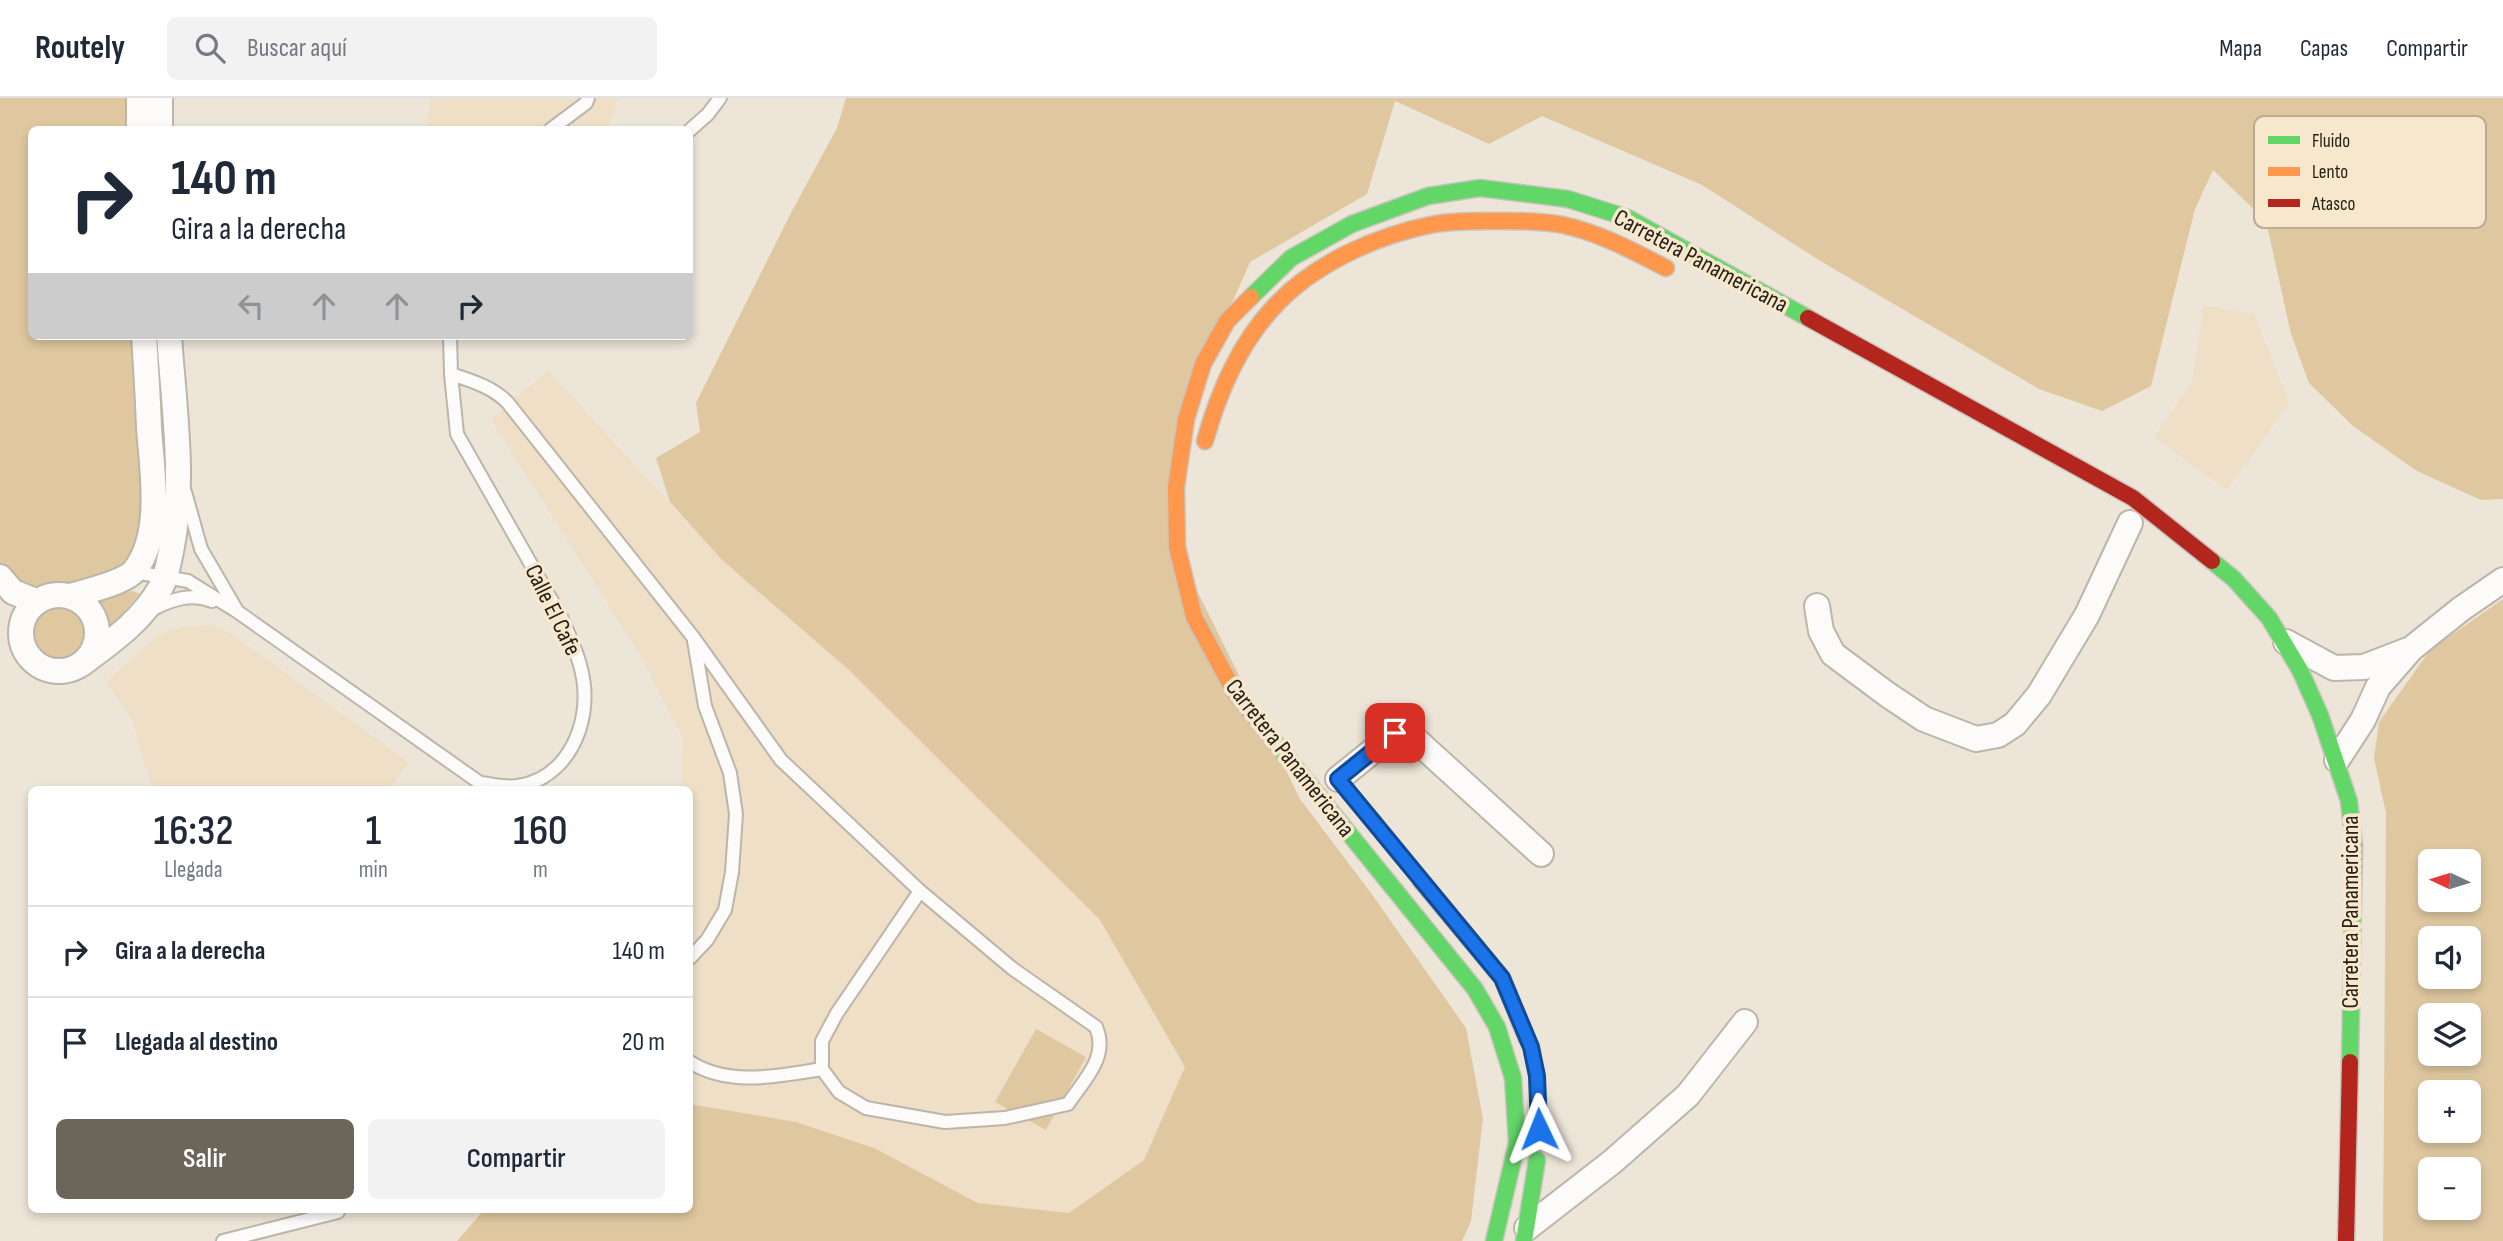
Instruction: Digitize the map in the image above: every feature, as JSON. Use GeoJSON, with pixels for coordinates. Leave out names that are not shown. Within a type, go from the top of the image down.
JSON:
{"type":"FeatureCollection","features":[{"type":"Feature","properties":{"kind":"main road","name":"Carretera Panamericana"},"geometry":{"type":"LineString","coordinates":[[1494,1241],[1517,1143],[1513,1078],[1497,1027],[1475,989],[1235,693],[1194,617],[1177,547],[1175,487],[1186,419],[1203,364],[1227,321],[1291,258],[1352,224],[1377,214],[1428,196],[1480,188],[1568,199],[1628,218],[2133,498],[2234,579],[2269,618],[2300,670],[2320,715],[2349,801],[2354,845],[2346,1241]]}},
{"type":"Feature","properties":{"kind":"main road","name":"Carretera Panamericana"},"geometry":{"type":"LineString","coordinates":[[1203,461],[1206,438],[1222,392],[1245,344],[1282,298],[1330,263],[1388,238],[1434,224],[1474,220],[1547,222],[1607,237],[1680,276]]}},
{"type":"Feature","properties":{"kind":"main road"},"geometry":{"type":"LineString","coordinates":[[1407,863],[1502,978],[1532,1056]]}},
{"type":"Feature","properties":{"kind":"main road"},"geometry":{"type":"LineString","coordinates":[[1525,1234],[1539,1147]]}},
{"type":"Feature","properties":{"kind":"street"},"geometry":{"type":"LineString","coordinates":[[139,98],[139,126]]}},
{"type":"Feature","properties":{"kind":"street"},"geometry":{"type":"LineString","coordinates":[[160,98],[160,126]]}},
{"type":"Feature","properties":{"kind":"street"},"geometry":{"type":"LineString","coordinates":[[70,596],[102,587],[134,572],[146,548],[153,517],[144,340]]}},
{"type":"Feature","properties":{"kind":"street"},"geometry":{"type":"LineString","coordinates":[[0,628],[40,666],[60,671],[80,665],[129,629],[166,577],[178,510],[169,340]]}},
{"type":"Feature","properties":{"kind":"street"},"geometry":{"type":"LineString","coordinates":[[1817,606],[1821,631],[1833,653],[1888,695],[1924,719],[1976,739],[1998,735],[2015,724],[2039,695],[2087,615],[2127,522]]}},
{"type":"Feature","properties":{"kind":"street"},"geometry":{"type":"LineString","coordinates":[[0,577],[13,592],[36,601]]}},
{"type":"Feature","properties":{"kind":"street"},"geometry":{"type":"LineString","coordinates":[[2337,760],[2363,719],[2378,687],[2412,649],[2461,609],[2503,580]]}},
{"type":"Feature","properties":{"kind":"street"},"geometry":{"type":"LineString","coordinates":[[30,658],[20,635],[21,622],[36,601],[57,593],[70,596],[86,605],[96,625],[94,647],[80,665]]}},
{"type":"Feature","properties":{"kind":"street"},"geometry":{"type":"LineString","coordinates":[[2281,639],[2334,668],[2364,667],[2412,649]]}},
{"type":"Feature","properties":{"kind":"street"},"geometry":{"type":"LineString","coordinates":[[1338,779],[1395,733],[1404,733],[1416,740],[1541,854]]}},
{"type":"Feature","properties":{"kind":"street"},"geometry":{"type":"LineString","coordinates":[[1525,1234],[1688,1095],[1745,1022]]}},
{"type":"Feature","properties":{"kind":"lane"},"geometry":{"type":"LineString","coordinates":[[555,126],[586,103],[588,98]]}},
{"type":"Feature","properties":{"kind":"lane"},"geometry":{"type":"LineString","coordinates":[[693,127],[720,98]]}},
{"type":"Feature","properties":{"kind":"lane","name":"Calle El Cafe"},"geometry":{"type":"LineString","coordinates":[[238,612],[480,783],[516,786],[546,778],[562,762],[577,742],[582,709],[583,680],[575,647],[561,617],[457,434],[450,340]]}},
{"type":"Feature","properties":{"kind":"lane"},"geometry":{"type":"LineString","coordinates":[[451,374],[477,382],[500,395],[693,637],[781,760],[920,891],[1013,969],[1096,1027],[1101,1038],[1100,1056],[1068,1104],[1005,1118],[977,1122],[945,1122],[866,1108],[839,1092],[822,1069],[822,1041],[837,1013],[920,891]]}},
{"type":"Feature","properties":{"kind":"lane"},"geometry":{"type":"LineString","coordinates":[[177,463],[201,548],[238,612]]}},
{"type":"Feature","properties":{"kind":"lane"},"geometry":{"type":"LineString","coordinates":[[134,572],[188,581],[238,612]]}},
{"type":"Feature","properties":{"kind":"lane"},"geometry":{"type":"LineString","coordinates":[[140,616],[169,601],[187,597],[202,597],[238,612]]}},
{"type":"Feature","properties":{"kind":"lane"},"geometry":{"type":"LineString","coordinates":[[693,637],[705,706],[730,773],[736,814],[732,872],[725,910],[707,940],[693,955]]}},
{"type":"Feature","properties":{"kind":"lane"},"geometry":{"type":"LineString","coordinates":[[693,1064],[706,1072],[761,1079],[822,1069]]}},
{"type":"Feature","properties":{"kind":"lane"},"geometry":{"type":"LineString","coordinates":[[223,1241],[334,1213]]}},
{"type":"Feature","properties":{"kind":"shaded area"},"geometry":{"type":"Polygon","coordinates":[[[0,98],[128,98],[130,126],[28,126],[28,340],[134,340],[145,500],[134,553],[114,572],[73,583],[38,586],[15,584],[0,565],[0,98]]]}},
{"type":"Feature","properties":{"kind":"shaded area"},"geometry":{"type":"Polygon","coordinates":[[[431,98],[618,98],[610,123],[605,126],[427,126],[431,98]]]}},
{"type":"Feature","properties":{"kind":"shaded area"},"geometry":{"type":"Polygon","coordinates":[[[846,98],[2503,98],[2503,499],[2481,500],[2417,471],[2353,426],[2309,383],[2291,334],[2268,228],[2486,228],[2486,116],[2254,116],[2254,209],[2213,170],[2195,209],[2151,386],[2102,411],[2039,389],[1822,262],[1702,185],[1542,116],[1489,144],[1395,101],[1367,194],[1250,262],[1179,424],[1170,536],[1300,799],[1371,893],[1466,1028],[1483,1119],[1471,1221],[1462,1241],[457,1241],[482,1213],[693,1213],[693,1105],[796,1122],[874,1148],[978,1203],[1069,1213],[1144,1160],[1185,1067],[1100,920],[849,670],[722,560],[670,502],[656,458],[700,432],[696,403],[792,211],[837,128],[846,98]]]}},
{"type":"Feature","properties":{"kind":"shaded area"},"geometry":{"type":"Polygon","coordinates":[[[2204,306],[2254,314],[2289,403],[2227,490],[2154,437],[2192,382],[2204,306]]]}},
{"type":"Feature","properties":{"kind":"shaded area"},"geometry":{"type":"Polygon","coordinates":[[[548,371],[722,560],[849,670],[1100,920],[1185,1067],[1144,1160],[1069,1213],[978,1203],[874,1148],[796,1122],[693,1105],[693,786],[681,786],[683,738],[639,653],[491,419],[548,371]]]}},
{"type":"Feature","properties":{"kind":"shaded area"},"geometry":{"type":"Polygon","coordinates":[[[133,591],[139,594],[110,629],[105,608],[96,598],[133,591]]]}},
{"type":"Feature","properties":{"kind":"shaded area"},"geometry":{"type":"Polygon","coordinates":[[[2503,599],[2503,1241],[2383,1241],[2386,813],[2374,758],[2379,722],[2430,650],[2503,599]]]}},
{"type":"Feature","properties":{"kind":"shaded area"},"geometry":{"type":"Polygon","coordinates":[[[59,604],[80,613],[89,634],[80,655],[59,664],[38,655],[29,634],[38,613],[59,604]]]}},
{"type":"Feature","properties":{"kind":"shaded area"},"geometry":{"type":"Polygon","coordinates":[[[209,625],[233,635],[408,762],[392,786],[151,786],[132,719],[106,682],[156,637],[170,630],[209,625]]]}},
{"type":"Feature","properties":{"kind":"shaded area"},"geometry":{"type":"Polygon","coordinates":[[[1036,1029],[1086,1057],[1046,1130],[995,1102],[1036,1029]]]}},
{"type":"Feature","properties":{"kind":"traffic: fast"},"geometry":{"type":"LineString","coordinates":[[1251,297],[1291,258],[1352,224],[1428,196],[1480,188],[1568,199],[1628,218],[1808,318]]}},
{"type":"Feature","properties":{"kind":"traffic: fast"},"geometry":{"type":"LineString","coordinates":[[2212,561],[2234,579],[2269,618],[2300,670],[2320,715],[2349,801],[2354,845],[2350,1062]]}},
{"type":"Feature","properties":{"kind":"traffic: fast"},"geometry":{"type":"LineString","coordinates":[[1266,731],[1475,989],[1497,1027],[1513,1078],[1517,1143],[1494,1241]]}},
{"type":"Feature","properties":{"kind":"traffic: fast"},"geometry":{"type":"LineString","coordinates":[[1421,881],[1502,978],[1527,1039]]}},
{"type":"Feature","properties":{"kind":"traffic: fast"},"geometry":{"type":"LineString","coordinates":[[1524,1241],[1537,1160]]}},
{"type":"Feature","properties":{"kind":"traffic: slow"},"geometry":{"type":"LineString","coordinates":[[1205,441],[1231,371],[1260,323],[1306,278],[1368,244],[1413,229],[1444,223],[1541,222],[1590,233],[1666,268]]}},
{"type":"Feature","properties":{"kind":"traffic: slow"},"geometry":{"type":"LineString","coordinates":[[1251,297],[1227,321],[1203,364],[1186,419],[1176,487],[1177,547],[1194,617],[1235,693],[1266,731]]}},
{"type":"Feature","properties":{"kind":"traffic: jam"},"geometry":{"type":"LineString","coordinates":[[1808,318],[2133,498],[2212,561]]}},
{"type":"Feature","properties":{"kind":"traffic: jam"},"geometry":{"type":"LineString","coordinates":[[2346,1241],[2350,1062]]}},
{"type":"Feature","properties":{"kind":"route"},"geometry":{"type":"LineString","coordinates":[[1395,733],[1338,779],[1502,978],[1531,1047],[1537,1076],[1539,1129]]}}]}
